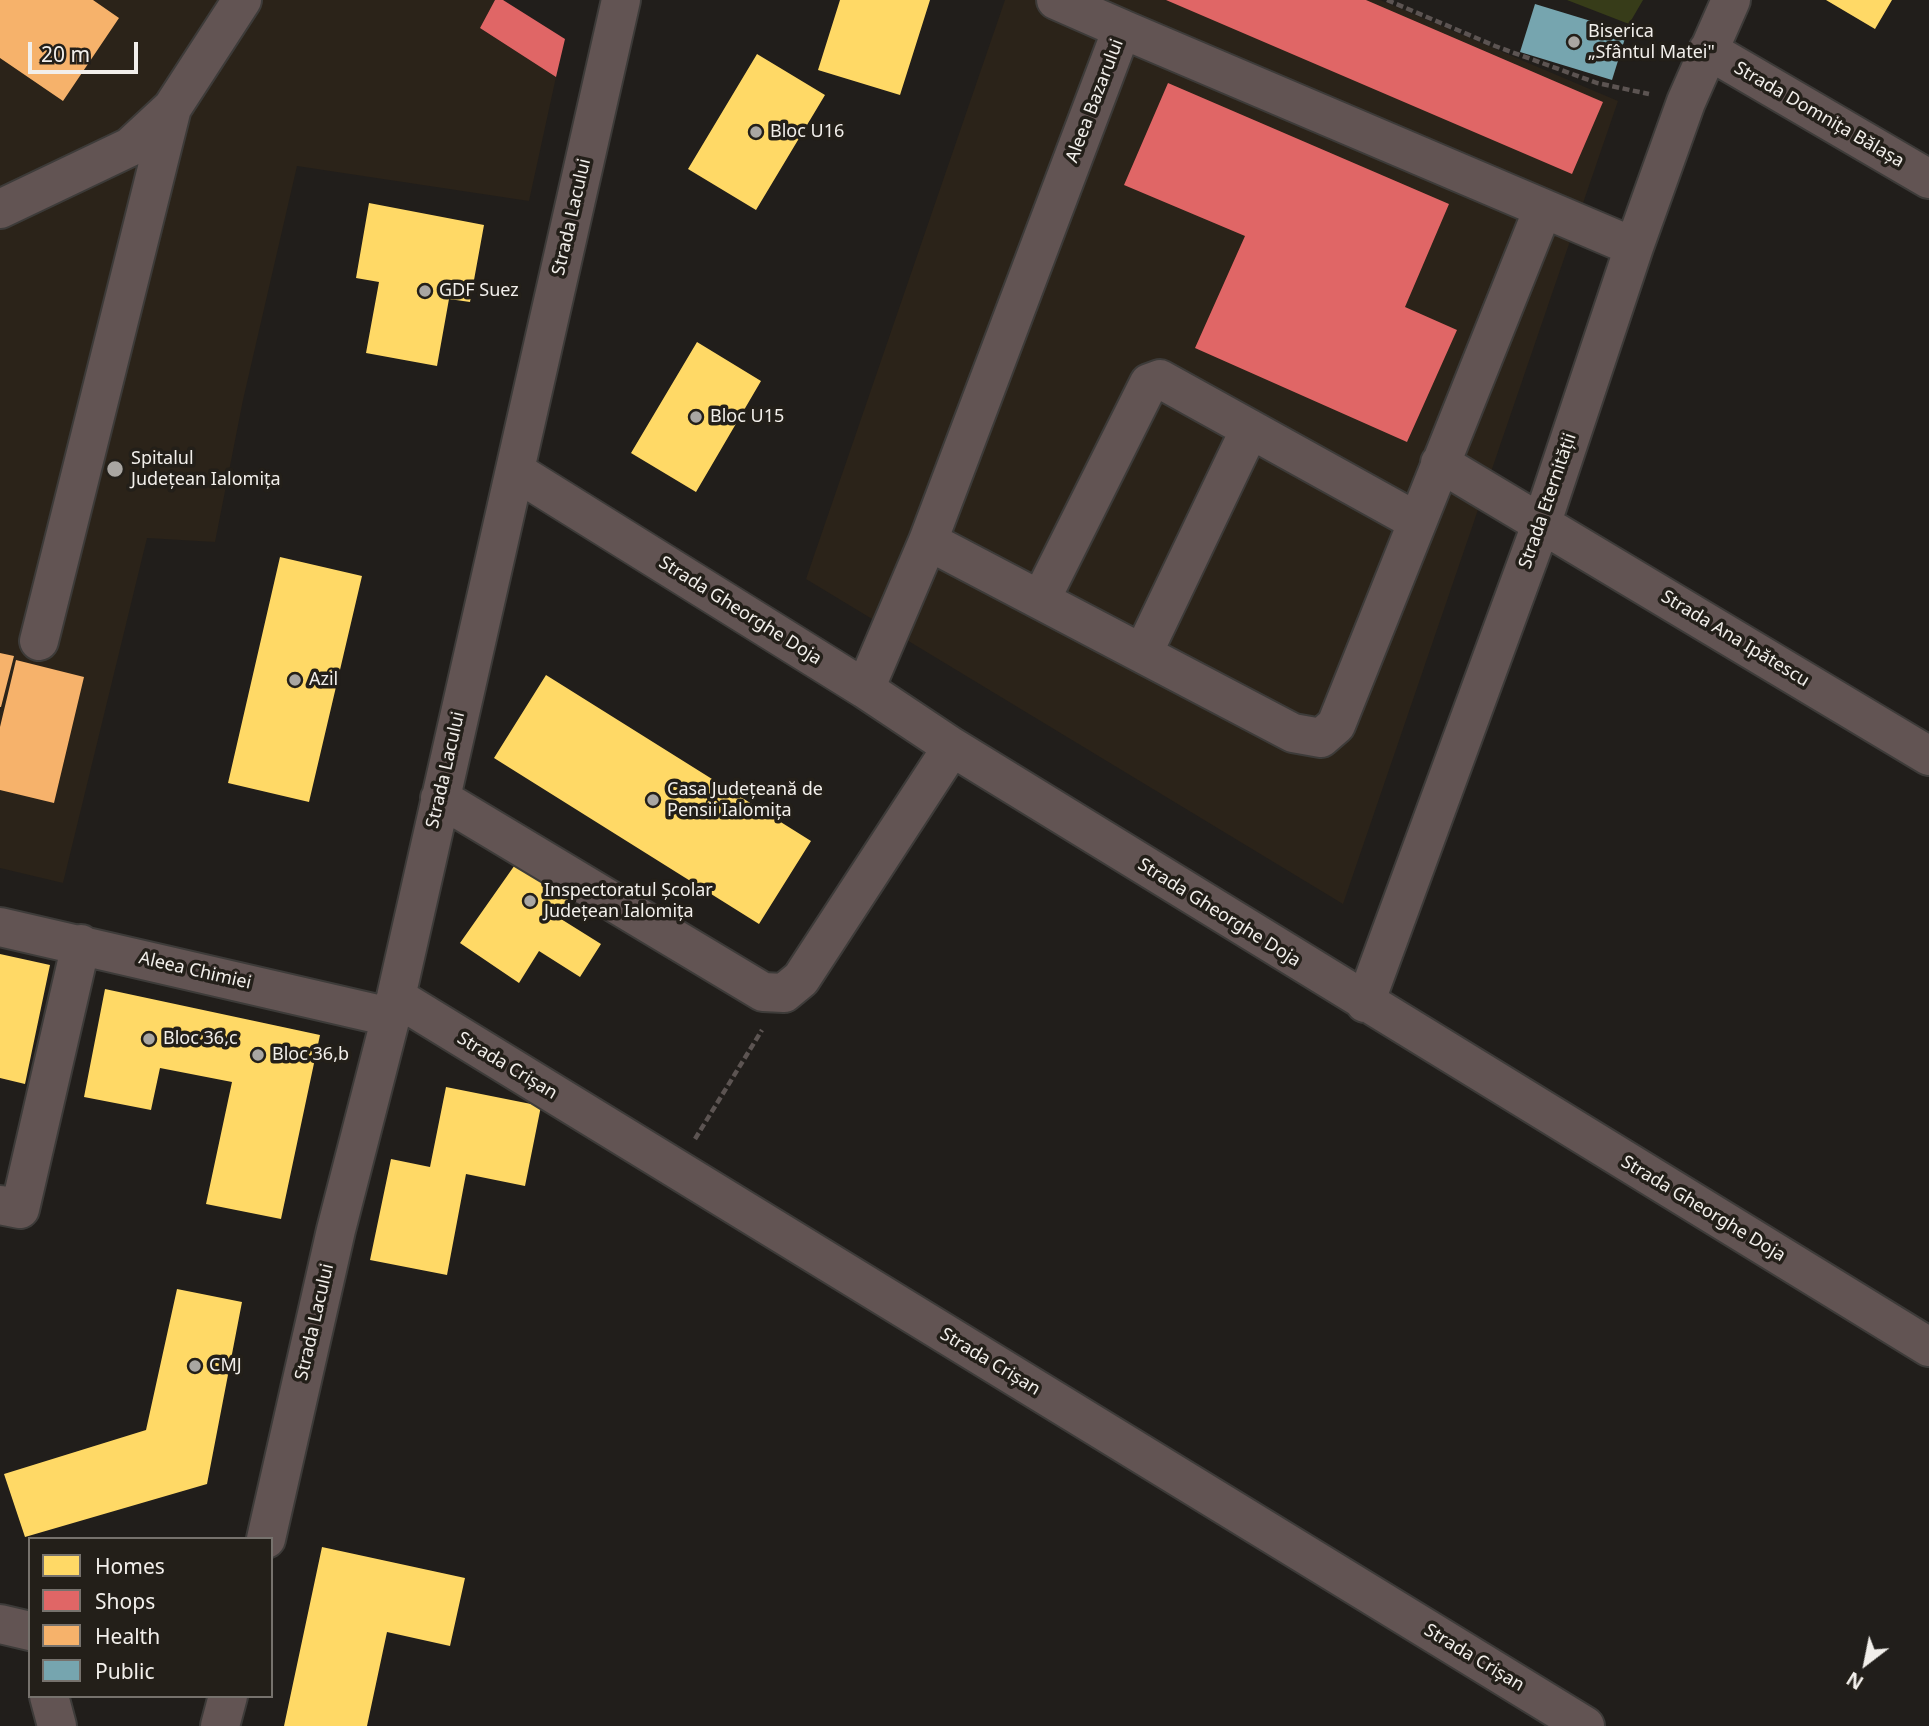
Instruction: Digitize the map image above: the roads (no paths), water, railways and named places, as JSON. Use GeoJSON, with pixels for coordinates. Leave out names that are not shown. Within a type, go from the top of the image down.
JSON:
{"type":"FeatureCollection","features":[{"type":"Feature","properties":{"kind":"street"},"geometry":{"type":"LineString","coordinates":[[0,209],[130,147],[172,107],[242,0]]}},
{"type":"Feature","properties":{"kind":"street","name":"Strada Lacului"},"geometry":{"type":"LineString","coordinates":[[266,1537],[336,1230],[393,1007],[621,0]]}},
{"type":"Feature","properties":{"kind":"street"},"geometry":{"type":"LineString","coordinates":[[1056,0],[1122,29]]}},
{"type":"Feature","properties":{"kind":"street","name":"Strada Eternității"},"geometry":{"type":"LineString","coordinates":[[1365,1003],[1542,523],[1634,247],[1686,102],[1731,0]]}},
{"type":"Feature","properties":{"kind":"street","name":"Aleea Bazarului"},"geometry":{"type":"LineString","coordinates":[[865,689],[928,541],[1122,29],[1634,247]]}},
{"type":"Feature","properties":{"kind":"street","name":"Strada Domnița Bălașa"},"geometry":{"type":"LineString","coordinates":[[1708,50],[1929,179]]}},
{"type":"Feature","properties":{"kind":"street"},"geometry":{"type":"LineString","coordinates":[[39,640],[172,107]]}},
{"type":"Feature","properties":{"kind":"street"},"geometry":{"type":"LineString","coordinates":[[928,541],[1293,733],[1321,738],[1336,725],[1543,209]]}},
{"type":"Feature","properties":{"kind":"street"},"geometry":{"type":"LineString","coordinates":[[1041,599],[1149,383],[1160,379],[1416,521]]}},
{"type":"Feature","properties":{"kind":"street"},"geometry":{"type":"LineString","coordinates":[[1143,653],[1250,429]]}},
{"type":"Feature","properties":{"kind":"street","name":"Strada Ana Ipătescu"},"geometry":{"type":"LineString","coordinates":[[1440,463],[1929,756]]}},
{"type":"Feature","properties":{"kind":"street","name":"Strada Gheorghe Doja"},"geometry":{"type":"LineString","coordinates":[[515,471],[865,689],[951,747],[1929,1347]]}},
{"type":"Feature","properties":{"kind":"street"},"geometry":{"type":"LineString","coordinates":[[440,798],[763,992],[784,993],[801,979],[951,747]]}},
{"type":"Feature","properties":{"kind":"street","name":"Aleea Chimiei"},"geometry":{"type":"LineString","coordinates":[[0,926],[393,1007]]}},
{"type":"Feature","properties":{"kind":"street"},"geometry":{"type":"LineString","coordinates":[[0,1205],[20,1209],[81,944]]}},
{"type":"Feature","properties":{"kind":"street","name":"Strada Crișan"},"geometry":{"type":"LineString","coordinates":[[393,1007],[677,1169],[1585,1726]]}},
{"type":"Feature","properties":{"kind":"street"},"geometry":{"type":"LineString","coordinates":[[0,1624],[28,1631]]}},
{"type":"Feature","properties":{"kind":"street"},"geometry":{"type":"LineString","coordinates":[[50,1698],[57,1726]]}},
{"type":"Feature","properties":{"kind":"street"},"geometry":{"type":"LineString","coordinates":[[220,1726],[227,1698]]}},
{"type":"Feature","properties":{"kind":"place","name":"Biserica „Sfântul Matei\""},"geometry":{"type":"Point","coordinates":[1574,42]}},
{"type":"Feature","properties":{"kind":"place","name":"Bloc U16"},"geometry":{"type":"Point","coordinates":[756,132]}},
{"type":"Feature","properties":{"kind":"place","name":"GDF Suez"},"geometry":{"type":"Point","coordinates":[425,291]}},
{"type":"Feature","properties":{"kind":"place","name":"Bloc U15"},"geometry":{"type":"Point","coordinates":[696,417]}},
{"type":"Feature","properties":{"kind":"place","name":"Spitalul Județean Ialomița"},"geometry":{"type":"Point","coordinates":[115,469]}},
{"type":"Feature","properties":{"kind":"place","name":"Azil"},"geometry":{"type":"Point","coordinates":[295,680]}},
{"type":"Feature","properties":{"kind":"place","name":"Casa Județeană de Pensii Ialomița"},"geometry":{"type":"Point","coordinates":[653,800]}},
{"type":"Feature","properties":{"kind":"place","name":"Inspectoratul Școlar Județean Ialomița"},"geometry":{"type":"Point","coordinates":[530,901]}},
{"type":"Feature","properties":{"kind":"place","name":"Bloc 36,c"},"geometry":{"type":"Point","coordinates":[149,1039]}},
{"type":"Feature","properties":{"kind":"place","name":"Bloc 36,b"},"geometry":{"type":"Point","coordinates":[258,1055]}},
{"type":"Feature","properties":{"kind":"place","name":"CMJ"},"geometry":{"type":"Point","coordinates":[195,1366]}}]}
